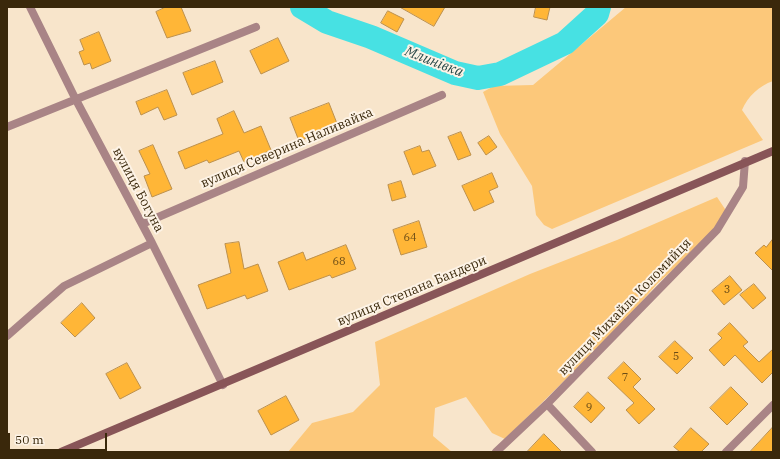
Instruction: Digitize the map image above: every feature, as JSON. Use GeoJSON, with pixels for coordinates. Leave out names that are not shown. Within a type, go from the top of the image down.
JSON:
{"type":"FeatureCollection","features":[{"type":"Feature","properties":{"kind":"main road","name":"вулиця Степана Бандери"},"geometry":{"type":"LineString","coordinates":[[61,452],[223,385],[745,161],[773,151]]}},
{"type":"Feature","properties":{"kind":"street","name":"вулиця Богуна"},"geometry":{"type":"LineString","coordinates":[[30,7],[75,98],[152,243],[223,385]]}},
{"type":"Feature","properties":{"kind":"street"},"geometry":{"type":"LineString","coordinates":[[7,127],[75,98],[256,27]]}},
{"type":"Feature","properties":{"kind":"street","name":"вулиця Северина Наливайка"},"geometry":{"type":"LineString","coordinates":[[142,224],[442,95]]}},
{"type":"Feature","properties":{"kind":"street","name":"вулиця Михайла Коломийця"},"geometry":{"type":"LineString","coordinates":[[496,452],[547,404],[717,230],[743,187],[745,161]]}},
{"type":"Feature","properties":{"kind":"street"},"geometry":{"type":"LineString","coordinates":[[7,336],[64,286],[152,243]]}},
{"type":"Feature","properties":{"kind":"street"},"geometry":{"type":"LineString","coordinates":[[547,404],[592,452]]}},
{"type":"Feature","properties":{"kind":"street"},"geometry":{"type":"LineString","coordinates":[[726,452],[773,405]]}},
{"type":"Feature","properties":{"kind":"shaded area"},"geometry":{"type":"Polygon","coordinates":[[[626,7],[773,7],[773,81],[754,92],[747,100],[742,110],[763,140],[552,229],[544,225],[536,215],[532,186],[500,134],[483,92],[494,86],[533,85],[626,7]]]}},
{"type":"Feature","properties":{"kind":"shaded area"},"geometry":{"type":"Polygon","coordinates":[[[717,197],[727,212],[717,230],[657,284],[625,321],[505,439],[492,433],[466,397],[435,408],[433,436],[452,452],[288,452],[312,423],[353,412],[380,385],[375,342],[530,274],[617,240],[717,197]]]}},
{"type":"Feature","properties":{"kind":"building"},"geometry":{"type":"Polygon","coordinates":[[[166,7],[181,7],[191,31],[167,38],[156,12],[166,7]]]}},
{"type":"Feature","properties":{"kind":"building"},"geometry":{"type":"Polygon","coordinates":[[[400,7],[445,7],[434,26],[400,7]]]}},
{"type":"Feature","properties":{"kind":"building"},"geometry":{"type":"Polygon","coordinates":[[[536,7],[550,7],[547,20],[534,17],[536,7]]]}},
{"type":"Feature","properties":{"kind":"building"},"geometry":{"type":"Polygon","coordinates":[[[388,11],[404,19],[397,32],[381,23],[388,11]]]}},
{"type":"Feature","properties":{"kind":"building"},"geometry":{"type":"Polygon","coordinates":[[[99,32],[111,61],[92,69],[90,63],[84,65],[79,52],[84,50],[80,40],[99,32]]]}},
{"type":"Feature","properties":{"kind":"building"},"geometry":{"type":"Polygon","coordinates":[[[278,38],[289,61],[261,74],[250,51],[278,38]]]}},
{"type":"Feature","properties":{"kind":"building"},"geometry":{"type":"Polygon","coordinates":[[[215,61],[223,82],[192,95],[183,73],[215,61]]]}},
{"type":"Feature","properties":{"kind":"building"},"geometry":{"type":"Polygon","coordinates":[[[167,90],[177,115],[164,120],[158,107],[141,115],[136,102],[167,90]]]}},
{"type":"Feature","properties":{"kind":"building"},"geometry":{"type":"Polygon","coordinates":[[[329,103],[338,126],[299,141],[290,118],[329,103]]]}},
{"type":"Feature","properties":{"kind":"building"},"geometry":{"type":"Polygon","coordinates":[[[234,111],[244,133],[261,126],[271,150],[244,162],[239,151],[209,163],[207,160],[185,169],[178,152],[223,134],[217,119],[234,111]]]}},
{"type":"Feature","properties":{"kind":"building"},"geometry":{"type":"Polygon","coordinates":[[[461,132],[471,155],[458,160],[448,137],[461,132]]]}},
{"type":"Feature","properties":{"kind":"building"},"geometry":{"type":"Polygon","coordinates":[[[489,136],[497,147],[486,155],[478,143],[489,136]]]}},
{"type":"Feature","properties":{"kind":"building"},"geometry":{"type":"Polygon","coordinates":[[[153,145],[172,189],[152,197],[144,176],[150,174],[139,151],[153,145]]]}},
{"type":"Feature","properties":{"kind":"building"},"geometry":{"type":"Polygon","coordinates":[[[420,146],[422,152],[429,150],[436,166],[413,175],[404,152],[420,146]]]}},
{"type":"Feature","properties":{"kind":"building"},"geometry":{"type":"Polygon","coordinates":[[[492,173],[498,187],[489,191],[494,202],[474,211],[462,186],[492,173]]]}},
{"type":"Feature","properties":{"kind":"building"},"geometry":{"type":"Polygon","coordinates":[[[401,181],[406,197],[392,201],[388,185],[401,181]]]}},
{"type":"Feature","properties":{"kind":"building"},"geometry":{"type":"Polygon","coordinates":[[[419,221],[427,247],[401,255],[393,230],[419,221]]]}},
{"type":"Feature","properties":{"kind":"building"},"geometry":{"type":"Polygon","coordinates":[[[773,239],[773,271],[755,253],[764,245],[766,247],[773,239]]]}},
{"type":"Feature","properties":{"kind":"building"},"geometry":{"type":"Polygon","coordinates":[[[239,242],[244,269],[258,264],[268,291],[247,299],[245,295],[207,309],[198,285],[231,273],[225,244],[239,242]]]}},
{"type":"Feature","properties":{"kind":"building"},"geometry":{"type":"Polygon","coordinates":[[[346,245],[356,269],[332,278],[330,275],[289,290],[278,262],[303,252],[306,260],[346,245]]]}},
{"type":"Feature","properties":{"kind":"building"},"geometry":{"type":"Polygon","coordinates":[[[730,276],[742,290],[724,305],[712,291],[730,276]]]}},
{"type":"Feature","properties":{"kind":"building"},"geometry":{"type":"Polygon","coordinates":[[[754,284],[766,298],[753,309],[740,295],[754,284]]]}},
{"type":"Feature","properties":{"kind":"building"},"geometry":{"type":"Polygon","coordinates":[[[82,303],[95,318],[75,337],[61,323],[82,303]]]}},
{"type":"Feature","properties":{"kind":"building"},"geometry":{"type":"Polygon","coordinates":[[[730,323],[748,342],[743,346],[759,362],[773,349],[773,372],[762,383],[735,355],[724,366],[709,350],[722,338],[718,334],[730,323]]]}},
{"type":"Feature","properties":{"kind":"building"},"geometry":{"type":"Polygon","coordinates":[[[675,341],[693,358],[677,374],[659,357],[675,341]]]}},
{"type":"Feature","properties":{"kind":"building"},"geometry":{"type":"Polygon","coordinates":[[[624,362],[641,379],[633,387],[655,409],[639,424],[626,410],[634,403],[608,378],[624,362]]]}},
{"type":"Feature","properties":{"kind":"building"},"geometry":{"type":"Polygon","coordinates":[[[127,363],[141,388],[120,399],[106,374],[127,363]]]}},
{"type":"Feature","properties":{"kind":"building"},"geometry":{"type":"Polygon","coordinates":[[[731,387],[748,404],[727,425],[710,408],[731,387]]]}},
{"type":"Feature","properties":{"kind":"building"},"geometry":{"type":"Polygon","coordinates":[[[588,392],[605,408],[591,423],[574,407],[588,392]]]}},
{"type":"Feature","properties":{"kind":"building"},"geometry":{"type":"Polygon","coordinates":[[[286,396],[299,420],[271,435],[258,411],[286,396]]]}},
{"type":"Feature","properties":{"kind":"building"},"geometry":{"type":"Polygon","coordinates":[[[773,427],[773,452],[750,452],[773,427]]]}},
{"type":"Feature","properties":{"kind":"building"},"geometry":{"type":"Polygon","coordinates":[[[691,428],[709,444],[701,452],[680,452],[674,447],[691,428]]]}},
{"type":"Feature","properties":{"kind":"building"},"geometry":{"type":"Polygon","coordinates":[[[544,434],[562,452],[527,452],[544,434]]]}},
{"type":"Feature","properties":{"kind":"waterway","name":"Млинівка"},"geometry":{"type":"LineString","coordinates":[[302,7],[327,22],[371,37],[455,73],[478,78],[500,74],[565,43],[597,14],[599,7]]}}]}
